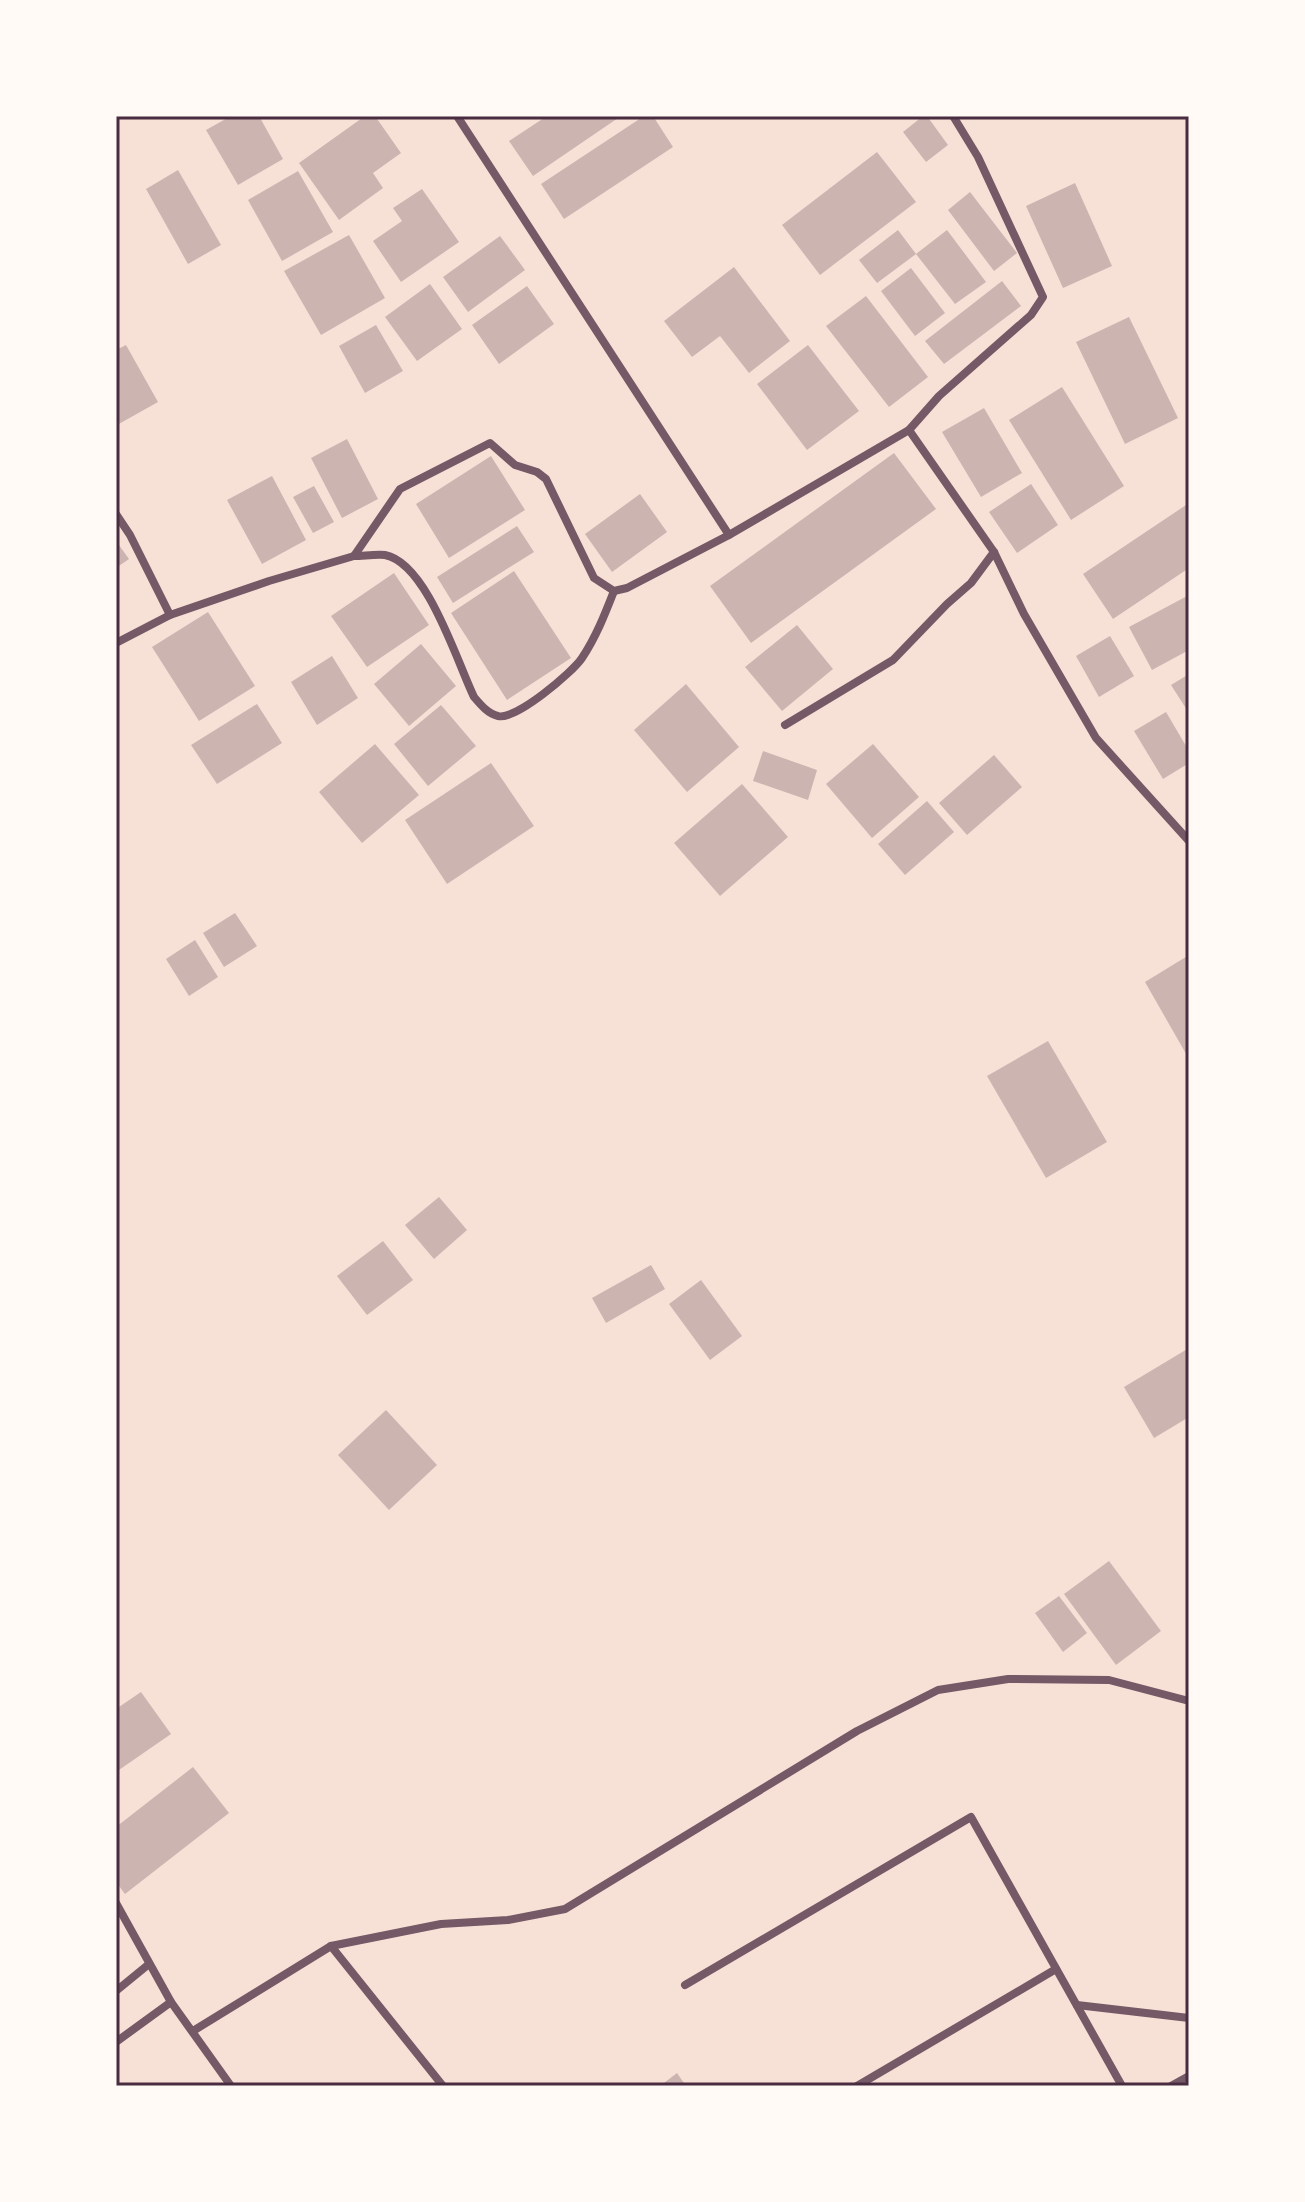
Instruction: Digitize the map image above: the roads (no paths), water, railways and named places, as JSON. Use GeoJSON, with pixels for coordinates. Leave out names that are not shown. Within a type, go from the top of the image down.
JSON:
{"type":"FeatureCollection","features":[{"type":"Feature","properties":{"kind":"street"},"geometry":{"type":"LineString","coordinates":[[457,116],[729,535]]}},
{"type":"Feature","properties":{"kind":"street"},"geometry":{"type":"LineString","coordinates":[[354,556],[400,489],[490,443],[515,465],[537,472],[546,479],[594,578],[614,591],[627,588],[729,535],[909,430],[939,396],[1031,315],[1043,297],[978,157],[953,116]]}},
{"type":"Feature","properties":{"kind":"street"},"geometry":{"type":"LineString","coordinates":[[909,430],[994,552],[1024,614],[1096,738],[1189,841]]}},
{"type":"Feature","properties":{"kind":"street"},"geometry":{"type":"LineString","coordinates":[[116,514],[130,535],[170,615]]}},
{"type":"Feature","properties":{"kind":"street"},"geometry":{"type":"LineString","coordinates":[[785,725],[893,660],[971,583],[994,552]]}},
{"type":"Feature","properties":{"kind":"street"},"geometry":{"type":"LineString","coordinates":[[116,643],[170,615],[269,581],[354,556],[386,555],[406,565],[435,609],[474,697],[498,717],[510,715],[528,705],[579,662],[599,628],[614,591]]}},
{"type":"Feature","properties":{"kind":"street"},"geometry":{"type":"LineString","coordinates":[[193,2031],[331,1946],[441,1924],[508,1920],[565,1909],[857,1731],[938,1690],[1008,1679],[1109,1680],[1189,1701]]}},
{"type":"Feature","properties":{"kind":"street"},"geometry":{"type":"LineString","coordinates":[[685,1985],[971,1817],[1122,2086]]}},
{"type":"Feature","properties":{"kind":"street"},"geometry":{"type":"LineString","coordinates":[[116,1903],[171,2002],[231,2086]]}},
{"type":"Feature","properties":{"kind":"street"},"geometry":{"type":"LineString","coordinates":[[331,1946],[443,2086]]}},
{"type":"Feature","properties":{"kind":"street"},"geometry":{"type":"LineString","coordinates":[[116,1991],[149,1964]]}},
{"type":"Feature","properties":{"kind":"street"},"geometry":{"type":"LineString","coordinates":[[857,2086],[1056,1969]]}},
{"type":"Feature","properties":{"kind":"street"},"geometry":{"type":"LineString","coordinates":[[116,2042],[171,2002]]}},
{"type":"Feature","properties":{"kind":"street"},"geometry":{"type":"LineString","coordinates":[[1077,2005],[1189,2018]]}},
{"type":"Feature","properties":{"kind":"street"},"geometry":{"type":"LineString","coordinates":[[1171,2086],[1189,2076]]}}]}
